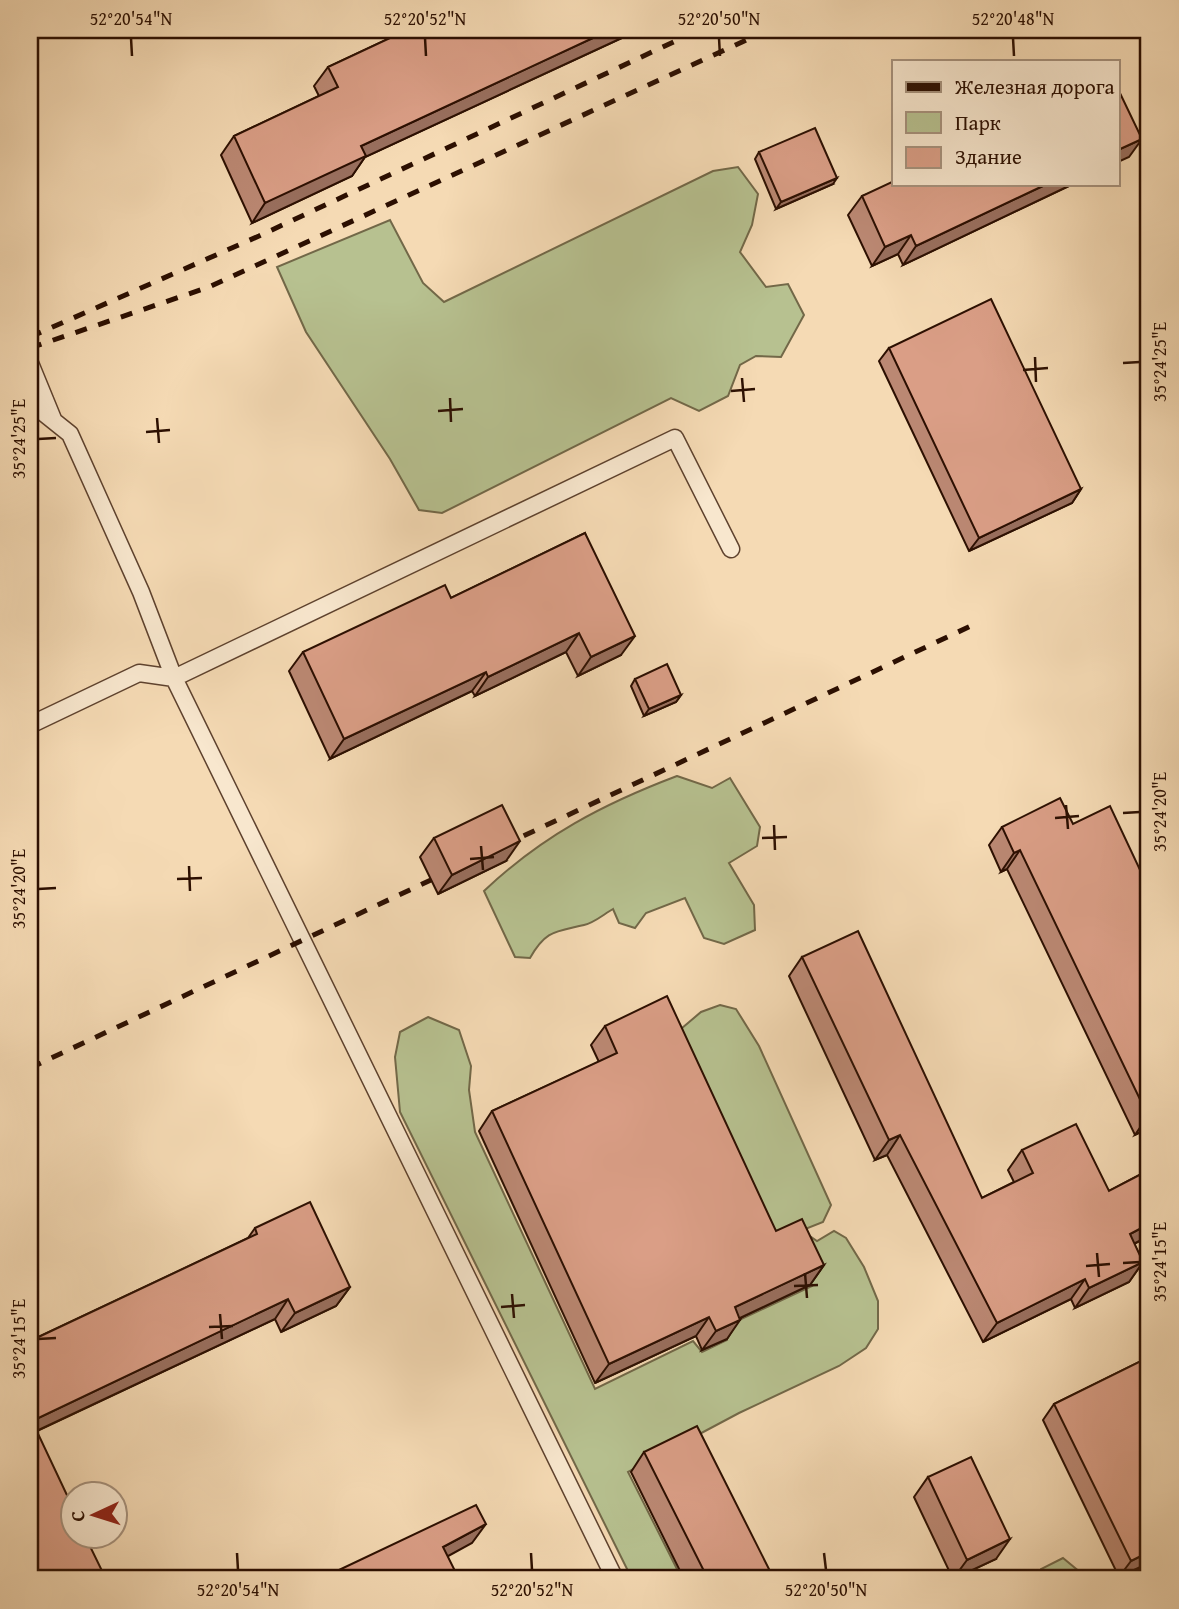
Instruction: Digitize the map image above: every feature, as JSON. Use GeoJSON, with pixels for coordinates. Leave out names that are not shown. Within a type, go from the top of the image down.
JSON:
{"type":"FeatureCollection","features":[{"type":"Feature","properties":{"kind":"lane"},"geometry":{"type":"LineString","coordinates":[[30,363],[53,421]]}},
{"type":"Feature","properties":{"kind":"lane"},"geometry":{"type":"LineString","coordinates":[[30,406],[35,406],[70,434],[141,592],[174,678],[615,1579]]}},
{"type":"Feature","properties":{"kind":"lane"},"geometry":{"type":"LineString","coordinates":[[30,725],[139,673],[174,678],[675,438],[731,549]]}},
{"type":"Feature","properties":{"kind":"green space"},"geometry":{"type":"Polygon","coordinates":[[[738,167],[758,194],[752,225],[740,252],[766,287],[788,284],[804,315],[781,357],[756,356],[740,365],[728,396],[699,411],[671,398],[442,513],[419,510],[390,459],[306,332],[277,267],[390,220],[423,283],[444,302],[713,171],[738,167]]]}},
{"type":"Feature","properties":{"kind":"green space"},"geometry":{"type":"Polygon","coordinates":[[[677,776],[712,788],[730,778],[760,827],[757,846],[729,863],[754,905],[755,930],[724,944],[704,938],[685,898],[646,913],[635,928],[619,923],[613,909],[588,924],[546,937],[530,958],[515,957],[484,891],[528,854],[574,823],[677,776]]]}},
{"type":"Feature","properties":{"kind":"green space"},"geometry":{"type":"Polygon","coordinates":[[[720,1005],[736,1009],[759,1046],[831,1205],[823,1222],[770,1243],[669,1039],[701,1012],[720,1005]]]}},
{"type":"Feature","properties":{"kind":"green space"},"geometry":{"type":"Polygon","coordinates":[[[428,1017],[459,1030],[471,1066],[469,1090],[475,1132],[595,1389],[693,1341],[702,1352],[727,1340],[724,1327],[812,1286],[795,1244],[811,1237],[817,1241],[834,1231],[846,1238],[864,1267],[878,1301],[878,1329],[866,1348],[839,1366],[739,1413],[628,1472],[682,1579],[632,1579],[400,1112],[395,1057],[400,1032],[428,1017]]]}},
{"type":"Feature","properties":{"kind":"green space"},"geometry":{"type":"Polygon","coordinates":[[[1063,1558],[1088,1579],[1041,1579],[1041,1569],[1063,1558]]]}},
{"type":"Feature","properties":{"kind":"building"},"geometry":{"type":"Polygon","coordinates":[[[407,30],[610,30],[361,146],[366,156],[265,203],[234,136],[338,87],[328,67],[407,30]]]}},
{"type":"Feature","properties":{"kind":"building"},"geometry":{"type":"Polygon","coordinates":[[[1120,93],[1142,139],[1120,149],[1120,93]]]}},
{"type":"Feature","properties":{"kind":"building"},"geometry":{"type":"Polygon","coordinates":[[[815,128],[837,178],[781,202],[759,152],[815,128]]]}},
{"type":"Feature","properties":{"kind":"building"},"geometry":{"type":"Polygon","coordinates":[[[892,182],[892,186],[1043,186],[916,246],[911,235],[885,247],[862,196],[892,182]]]}},
{"type":"Feature","properties":{"kind":"building"},"geometry":{"type":"Polygon","coordinates":[[[991,299],[1081,489],[979,538],[889,348],[991,299]]]}},
{"type":"Feature","properties":{"kind":"building"},"geometry":{"type":"Polygon","coordinates":[[[585,533],[635,636],[591,657],[579,633],[488,677],[486,672],[344,739],[303,652],[445,585],[451,598],[585,533]]]}},
{"type":"Feature","properties":{"kind":"building"},"geometry":{"type":"Polygon","coordinates":[[[667,664],[681,695],[649,709],[635,679],[667,664]]]}},
{"type":"Feature","properties":{"kind":"building"},"geometry":{"type":"Polygon","coordinates":[[[1060,798],[1073,824],[1110,806],[1149,889],[1149,1116],[1020,850],[1014,853],[1002,827],[1060,798]]]}},
{"type":"Feature","properties":{"kind":"building"},"geometry":{"type":"Polygon","coordinates":[[[502,805],[520,841],[452,875],[434,838],[502,805]]]}},
{"type":"Feature","properties":{"kind":"building"},"geometry":{"type":"Polygon","coordinates":[[[858,931],[982,1198],[1033,1173],[1022,1150],[1076,1124],[1109,1191],[1149,1170],[1149,1224],[1130,1234],[1143,1262],[1089,1288],[1085,1279],[997,1323],[900,1135],[889,1140],[802,957],[858,931]]]}},
{"type":"Feature","properties":{"kind":"building"},"geometry":{"type":"Polygon","coordinates":[[[667,996],[776,1231],[802,1219],[824,1265],[735,1307],[740,1320],[716,1331],[709,1317],[609,1364],[492,1111],[617,1053],[605,1026],[667,996]]]}},
{"type":"Feature","properties":{"kind":"building"},"geometry":{"type":"Polygon","coordinates":[[[310,1202],[350,1287],[295,1313],[288,1299],[32,1421],[60,1480],[60,1550],[92,1550],[106,1579],[30,1579],[30,1341],[257,1234],[255,1228],[310,1202]]]}},
{"type":"Feature","properties":{"kind":"building"},"geometry":{"type":"Polygon","coordinates":[[[1149,1357],[1149,1552],[1131,1561],[1054,1404],[1149,1357]]]}},
{"type":"Feature","properties":{"kind":"building"},"geometry":{"type":"Polygon","coordinates":[[[697,1426],[774,1579],[708,1579],[644,1452],[697,1426]]]}},
{"type":"Feature","properties":{"kind":"building"},"geometry":{"type":"Polygon","coordinates":[[[971,1457],[1010,1539],[967,1560],[928,1477],[971,1457]]]}},
{"type":"Feature","properties":{"kind":"building"},"geometry":{"type":"Polygon","coordinates":[[[476,1505],[486,1524],[443,1547],[459,1579],[320,1579],[476,1505]]]}},
{"type":"Feature","properties":{"kind":"railway"},"geometry":{"type":"LineString","coordinates":[[30,337],[259,236],[699,30]]}},
{"type":"Feature","properties":{"kind":"railway"},"geometry":{"type":"LineString","coordinates":[[30,348],[209,287],[768,30]]}},
{"type":"Feature","properties":{"kind":"railway"},"geometry":{"type":"LineString","coordinates":[[502,846],[975,624]]}},
{"type":"Feature","properties":{"kind":"railway"},"geometry":{"type":"LineString","coordinates":[[30,1068],[448,872]]}}]}
